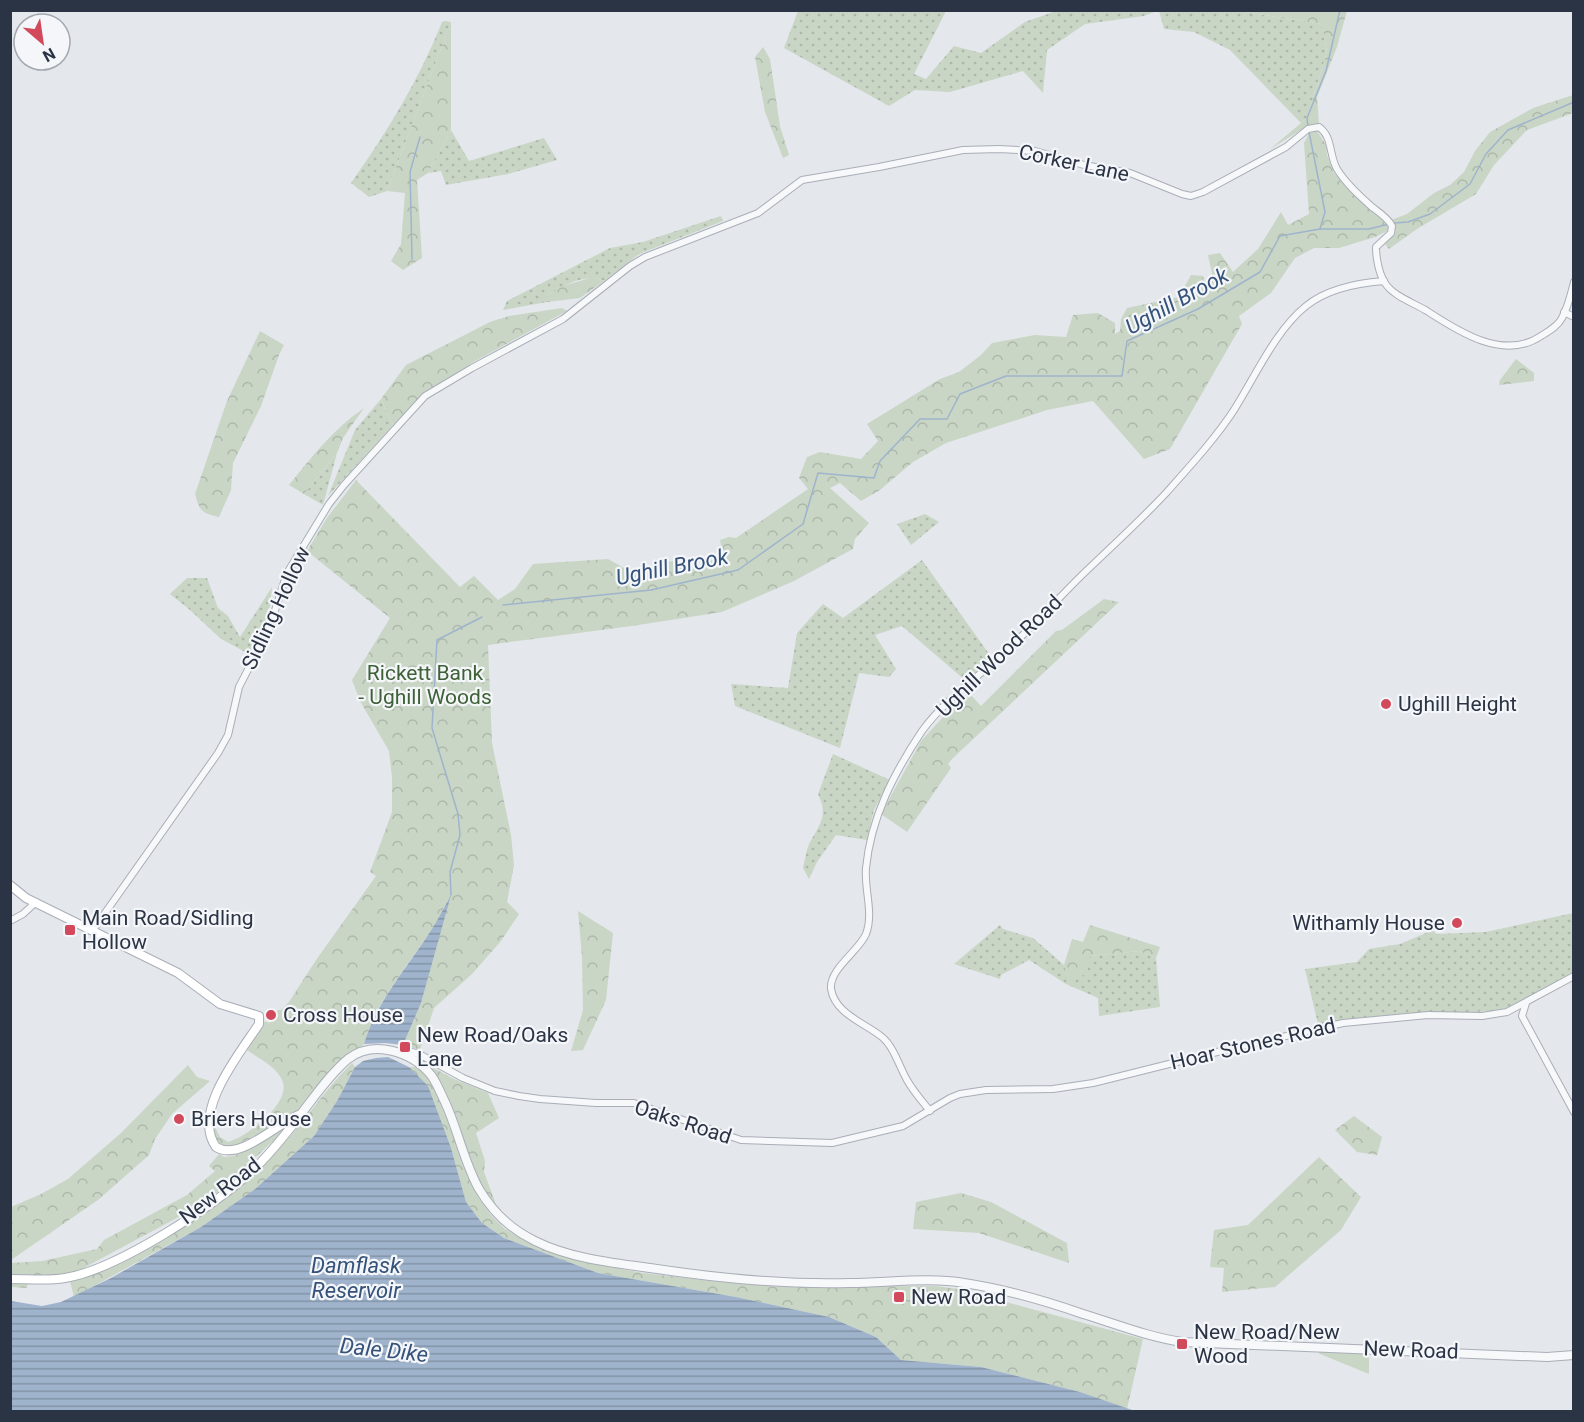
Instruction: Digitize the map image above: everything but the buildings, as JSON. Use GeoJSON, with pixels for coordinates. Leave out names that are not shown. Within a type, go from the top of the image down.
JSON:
{"type":"FeatureCollection","features":[{"type":"Feature","properties":{"kind":"main road"},"geometry":{"type":"LineString","coordinates":[[10,885],[21,895],[178,973],[220,1004],[259,1016],[260,1024],[226,1075],[213,1105],[208,1131],[216,1147],[225,1151],[243,1148],[301,1114]]}},
{"type":"Feature","properties":{"kind":"main road","name":"New Road"},"geometry":{"type":"LineString","coordinates":[[10,1279],[37,1280],[71,1276],[94,1269],[140,1247],[209,1204],[253,1170],[301,1114]]}},
{"type":"Feature","properties":{"kind":"street","name":"Corker Lane"},"geometry":{"type":"LineString","coordinates":[[583,302],[645,257],[758,213],[802,180],[963,150],[999,149],[1035,151],[1084,165],[1130,173],[1191,196],[1203,192],[1286,147],[1308,129],[1319,127],[1329,142],[1336,168],[1360,196],[1391,224],[1391,233],[1376,247],[1376,256],[1384,281]]}},
{"type":"Feature","properties":{"kind":"street"},"geometry":{"type":"LineString","coordinates":[[1384,281],[1390,290],[1459,332],[1488,343],[1529,344],[1552,329],[1561,319],[1574,282]]}},
{"type":"Feature","properties":{"kind":"street","name":"Ughill Wood Road"},"geometry":{"type":"LineString","coordinates":[[930,1111],[908,1082],[884,1038],[845,1012],[835,999],[831,988],[831,981],[840,966],[862,942],[867,931],[869,916],[866,871],[871,839],[878,811],[899,769],[925,728],[943,708],[1003,654],[1166,493],[1223,426],[1274,345],[1302,310],[1319,298],[1355,284],[1384,281]]}},
{"type":"Feature","properties":{"kind":"street","name":"Sidling Hollow"},"geometry":{"type":"LineString","coordinates":[[93,930],[218,753],[228,735],[239,687],[269,629],[287,573],[329,504],[425,396],[471,368],[563,319],[583,302]]}},
{"type":"Feature","properties":{"kind":"street"},"geometry":{"type":"LineString","coordinates":[[1564,312],[1574,317]]}},
{"type":"Feature","properties":{"kind":"street"},"geometry":{"type":"LineString","coordinates":[[10,921],[23,914],[36,902]]}},
{"type":"Feature","properties":{"kind":"street","name":"Hoar Stones Road"},"geometry":{"type":"LineString","coordinates":[[930,1111],[960,1094],[986,1090],[1073,1087],[1343,1023],[1428,1015],[1482,1016],[1510,1011],[1574,976]]}},
{"type":"Feature","properties":{"kind":"street"},"geometry":{"type":"LineString","coordinates":[[1522,1017],[1526,1003]]}},
{"type":"Feature","properties":{"kind":"street"},"geometry":{"type":"LineString","coordinates":[[1510,1011],[1522,1017],[1574,1112]]}},
{"type":"Feature","properties":{"kind":"street","name":"New Road"},"geometry":{"type":"LineString","coordinates":[[301,1114],[352,1057],[377,1049],[392,1050],[405,1055],[422,1065],[433,1077],[479,1188],[492,1207],[516,1231],[537,1243],[608,1262],[704,1276],[807,1284],[965,1283],[1061,1306],[1164,1339],[1182,1342],[1547,1357],[1574,1355]]}},
{"type":"Feature","properties":{"kind":"street","name":"Oaks Road"},"geometry":{"type":"LineString","coordinates":[[405,1055],[412,1052],[419,1054],[463,1078],[495,1091],[540,1100],[634,1103],[741,1140],[832,1143],[903,1126],[930,1111]]}},
{"type":"Feature","properties":{"kind":"green space"},"geometry":{"type":"Polygon","coordinates":[[[798,11],[946,11],[914,74],[926,79],[954,46],[981,53],[1025,22],[1056,11],[1157,11],[1144,16],[1085,24],[1047,50],[1043,93],[1023,71],[950,92],[915,90],[889,106],[784,48],[798,11]]]}},
{"type":"Feature","properties":{"kind":"green space"},"geometry":{"type":"Polygon","coordinates":[[[1159,11],[1238,11],[1322,24],[1327,52],[1307,118],[1301,123],[1230,50],[1194,32],[1164,29],[1159,11]]]}},
{"type":"Feature","properties":{"kind":"green space"},"geometry":{"type":"Polygon","coordinates":[[[1238,11],[1347,11],[1337,47],[1317,97],[1319,124],[1307,126],[1269,150],[1307,118],[1327,52],[1322,24],[1238,11]]]}},
{"type":"Feature","properties":{"kind":"green space"},"geometry":{"type":"Polygon","coordinates":[[[442,22],[451,22],[387,191],[369,197],[351,183],[401,105],[442,22]]]}},
{"type":"Feature","properties":{"kind":"green space"},"geometry":{"type":"Polygon","coordinates":[[[451,22],[451,130],[428,173],[417,180],[422,258],[403,270],[391,261],[401,244],[405,193],[387,191],[451,22]]]}},
{"type":"Feature","properties":{"kind":"green space"},"geometry":{"type":"Polygon","coordinates":[[[763,47],[770,59],[780,126],[789,155],[783,158],[765,112],[755,57],[763,47]]]}},
{"type":"Feature","properties":{"kind":"green space"},"geometry":{"type":"Polygon","coordinates":[[[1573,95],[1573,113],[1527,130],[1494,165],[1476,194],[1417,229],[1389,249],[1384,243],[1394,234],[1391,220],[1407,214],[1434,193],[1450,185],[1464,172],[1475,151],[1490,132],[1533,108],[1573,95]]]}},
{"type":"Feature","properties":{"kind":"green space"},"geometry":{"type":"Polygon","coordinates":[[[451,130],[469,161],[544,138],[557,160],[508,174],[446,185],[441,171],[428,173],[451,130]]]}},
{"type":"Feature","properties":{"kind":"green space","name":"Rickett Bank - Ughill Woods"},"geometry":{"type":"Polygon","coordinates":[[[1317,131],[1326,145],[1334,173],[1368,208],[1386,221],[1389,226],[1387,231],[1339,248],[1314,248],[1295,258],[1271,293],[1239,316],[1242,324],[1170,449],[1144,459],[1093,401],[1047,410],[946,443],[913,462],[880,490],[861,501],[840,483],[830,488],[869,523],[855,539],[853,549],[794,581],[722,612],[488,645],[492,743],[511,835],[514,865],[507,902],[519,914],[501,941],[472,974],[434,1008],[420,1050],[403,1045],[421,1003],[449,898],[431,931],[383,1001],[364,1044],[299,1111],[236,1146],[225,1148],[218,1142],[212,1121],[220,1137],[228,1142],[256,1126],[275,1108],[281,1098],[284,1089],[280,1075],[247,1050],[265,1021],[269,1023],[278,1010],[289,1002],[376,876],[370,872],[392,812],[389,751],[360,701],[352,680],[390,618],[307,551],[327,518],[356,480],[460,587],[474,576],[498,600],[515,589],[533,564],[608,559],[626,569],[647,568],[672,561],[686,564],[693,569],[723,555],[720,540],[729,537],[736,538],[808,489],[799,478],[807,457],[820,452],[861,459],[878,441],[867,424],[940,379],[959,372],[992,343],[1035,335],[1066,337],[1073,315],[1098,313],[1115,323],[1115,334],[1120,331],[1121,319],[1127,308],[1179,297],[1191,275],[1203,276],[1205,283],[1213,278],[1208,255],[1220,253],[1233,272],[1258,249],[1281,212],[1288,225],[1309,214],[1304,143],[1309,133],[1317,131]]]}},
{"type":"Feature","properties":{"kind":"green space"},"geometry":{"type":"Polygon","coordinates":[[[721,216],[723,221],[639,254],[604,281],[590,278],[576,281],[549,294],[547,302],[503,310],[507,301],[610,248],[643,242],[721,216]]]}},
{"type":"Feature","properties":{"kind":"green space"},"geometry":{"type":"Polygon","coordinates":[[[593,277],[604,281],[580,298],[547,302],[549,294],[563,286],[593,277]]]}},
{"type":"Feature","properties":{"kind":"green space"},"geometry":{"type":"Polygon","coordinates":[[[562,308],[567,311],[475,361],[423,395],[393,425],[381,399],[406,365],[490,322],[509,316],[562,308]]]}},
{"type":"Feature","properties":{"kind":"green space"},"geometry":{"type":"Polygon","coordinates":[[[260,331],[284,345],[261,406],[233,463],[231,490],[219,517],[213,516],[202,510],[195,494],[227,401],[260,331]]]}},
{"type":"Feature","properties":{"kind":"green space"},"geometry":{"type":"Polygon","coordinates":[[[1516,359],[1534,373],[1534,381],[1499,385],[1500,380],[1516,359]]]}},
{"type":"Feature","properties":{"kind":"green space"},"geometry":{"type":"Polygon","coordinates":[[[381,399],[393,425],[328,496],[355,430],[381,399]]]}},
{"type":"Feature","properties":{"kind":"green space"},"geometry":{"type":"Polygon","coordinates":[[[364,408],[343,438],[337,453],[304,494],[289,485],[333,434],[364,408]]]}},
{"type":"Feature","properties":{"kind":"green space"},"geometry":{"type":"Polygon","coordinates":[[[337,453],[323,505],[304,494],[337,453]]]}},
{"type":"Feature","properties":{"kind":"green space"},"geometry":{"type":"Polygon","coordinates":[[[925,514],[939,522],[911,545],[897,524],[925,514]]]}},
{"type":"Feature","properties":{"kind":"green space"},"geometry":{"type":"Polygon","coordinates":[[[922,560],[992,658],[966,681],[902,626],[875,635],[896,669],[889,677],[859,673],[840,748],[735,706],[731,684],[788,688],[797,633],[823,604],[843,618],[922,560]]]}},
{"type":"Feature","properties":{"kind":"green space"},"geometry":{"type":"Polygon","coordinates":[[[187,578],[207,578],[218,608],[228,616],[240,637],[272,587],[269,613],[251,655],[221,639],[170,594],[187,578]]]}},
{"type":"Feature","properties":{"kind":"green space"},"geometry":{"type":"Polygon","coordinates":[[[1104,599],[1119,602],[952,759],[948,764],[951,768],[907,832],[881,814],[921,741],[967,691],[981,706],[1056,631],[1062,630],[1104,599]]]}},
{"type":"Feature","properties":{"kind":"green space"},"geometry":{"type":"Polygon","coordinates":[[[833,754],[890,780],[874,810],[867,840],[836,835],[817,862],[809,879],[803,868],[809,844],[823,814],[818,794],[833,754]]]}},
{"type":"Feature","properties":{"kind":"green space"},"geometry":{"type":"Polygon","coordinates":[[[578,911],[613,933],[606,1000],[583,1050],[571,1051],[583,1010],[578,911]]]}},
{"type":"Feature","properties":{"kind":"green space"},"geometry":{"type":"Polygon","coordinates":[[[1573,913],[1573,972],[1502,1010],[1425,1013],[1318,1024],[1305,969],[1357,962],[1369,949],[1400,944],[1433,930],[1436,934],[1486,932],[1573,913]]]}},
{"type":"Feature","properties":{"kind":"green space"},"geometry":{"type":"Polygon","coordinates":[[[1000,925],[1003,929],[1033,938],[1064,965],[1069,979],[1090,956],[1139,951],[1156,958],[1160,1007],[1099,1016],[1098,998],[1066,984],[1029,960],[1001,975],[1000,979],[954,964],[1000,925]]]}},
{"type":"Feature","properties":{"kind":"green space"},"geometry":{"type":"Polygon","coordinates":[[[1090,925],[1160,947],[1156,958],[1139,951],[1090,956],[1087,974],[1069,980],[1064,965],[1072,939],[1083,942],[1090,925]]]}},
{"type":"Feature","properties":{"kind":"green space"},"geometry":{"type":"Polygon","coordinates":[[[352,1063],[355,1067],[337,1101],[314,1136],[255,1189],[201,1227],[74,1297],[70,1281],[111,1264],[148,1244],[265,1162],[282,1146],[352,1063]]]}},
{"type":"Feature","properties":{"kind":"green space"},"geometry":{"type":"Polygon","coordinates":[[[426,1064],[488,1093],[499,1118],[476,1133],[485,1161],[484,1172],[497,1207],[483,1188],[436,1075],[426,1064]]]}},
{"type":"Feature","properties":{"kind":"green space"},"geometry":{"type":"Polygon","coordinates":[[[188,1065],[197,1077],[210,1081],[172,1114],[155,1139],[149,1155],[98,1200],[11,1260],[11,1207],[68,1179],[121,1133],[188,1065]]]}},
{"type":"Feature","properties":{"kind":"green space"},"geometry":{"type":"Polygon","coordinates":[[[409,1067],[417,1067],[431,1080],[460,1145],[478,1197],[505,1229],[531,1244],[589,1263],[643,1273],[712,1281],[780,1287],[936,1286],[958,1289],[1143,1339],[1127,1409],[1080,1392],[981,1367],[901,1360],[876,1337],[829,1317],[736,1297],[598,1273],[504,1238],[482,1223],[466,1202],[451,1148],[409,1067]]]}},
{"type":"Feature","properties":{"kind":"green space"},"geometry":{"type":"Polygon","coordinates":[[[1354,1116],[1382,1137],[1377,1155],[1357,1152],[1335,1130],[1354,1116]]]}},
{"type":"Feature","properties":{"kind":"green space"},"geometry":{"type":"Polygon","coordinates":[[[290,1125],[223,1188],[188,1212],[78,1271],[63,1275],[29,1277],[27,1288],[11,1287],[11,1263],[42,1261],[97,1249],[104,1240],[187,1195],[215,1171],[209,1166],[219,1154],[224,1157],[234,1156],[290,1125]]]}},
{"type":"Feature","properties":{"kind":"green space"},"geometry":{"type":"Polygon","coordinates":[[[1319,1157],[1361,1197],[1341,1230],[1275,1287],[1222,1292],[1224,1268],[1210,1267],[1214,1230],[1248,1225],[1319,1157]]]}},
{"type":"Feature","properties":{"kind":"green space"},"geometry":{"type":"Polygon","coordinates":[[[961,1193],[991,1202],[1067,1243],[1069,1263],[979,1233],[913,1229],[916,1202],[961,1193]]]}},
{"type":"Feature","properties":{"kind":"green space"},"geometry":{"type":"Polygon","coordinates":[[[1317,1351],[1369,1353],[1369,1374],[1320,1354],[1317,1351]]]}},
{"type":"Feature","properties":{"kind":"water"},"geometry":{"type":"Polygon","coordinates":[[[451,895],[421,1003],[403,1045],[364,1044],[384,1000],[433,927],[451,895]]]}},
{"type":"Feature","properties":{"kind":"water","name":"Damflask Reservoir"},"geometry":{"type":"Polygon","coordinates":[[[388,1057],[409,1067],[428,1086],[451,1148],[466,1202],[482,1223],[504,1238],[598,1273],[736,1297],[829,1317],[876,1337],[901,1360],[981,1367],[1080,1392],[1135,1411],[11,1411],[11,1301],[42,1306],[61,1302],[111,1278],[201,1227],[255,1189],[314,1136],[337,1101],[355,1067],[363,1061],[388,1057]]]}},
{"type":"Feature","properties":{"kind":"waterway"},"geometry":{"type":"LineString","coordinates":[[1308,127],[1307,118],[1326,71],[1340,10]]}},
{"type":"Feature","properties":{"kind":"waterway","name":"Ughill Brook"},"geometry":{"type":"LineString","coordinates":[[1394,223],[1408,222],[1430,214],[1470,184],[1486,154],[1508,130],[1574,102]]}},
{"type":"Feature","properties":{"kind":"waterway"},"geometry":{"type":"LineString","coordinates":[[1309,132],[1325,212],[1320,229]]}},
{"type":"Feature","properties":{"kind":"waterway"},"geometry":{"type":"LineString","coordinates":[[412,259],[410,172],[420,137]]}},
{"type":"Feature","properties":{"kind":"waterway","name":"Ughill Brook"},"geometry":{"type":"LineString","coordinates":[[503,605],[651,590],[738,570],[803,524],[818,473],[874,478],[880,461],[920,419],[947,419],[960,394],[1006,376],[1122,376],[1127,341],[1198,309],[1260,272],[1280,236],[1320,229],[1369,229],[1389,224]]}},
{"type":"Feature","properties":{"kind":"waterway","name":"Ughill Brook"},"geometry":{"type":"LineString","coordinates":[[451,895],[450,872],[460,835],[458,814],[432,728],[437,640],[482,617]]}},
{"type":"Feature","properties":{"kind":"place","name":"Ughill Height"},"geometry":{"type":"Point","coordinates":[1386,704]}},
{"type":"Feature","properties":{"kind":"place","name":"Withamly House"},"geometry":{"type":"Point","coordinates":[1457,923]}},
{"type":"Feature","properties":{"kind":"place","name":"Main Road/Sidling Hollow"},"geometry":{"type":"Point","coordinates":[70,930]}},
{"type":"Feature","properties":{"kind":"place","name":"Cross House"},"geometry":{"type":"Point","coordinates":[271,1015]}},
{"type":"Feature","properties":{"kind":"place","name":"New Road/Oaks Lane"},"geometry":{"type":"Point","coordinates":[405,1047]}},
{"type":"Feature","properties":{"kind":"place","name":"Briers House"},"geometry":{"type":"Point","coordinates":[179,1119]}},
{"type":"Feature","properties":{"kind":"place","name":"New Road"},"geometry":{"type":"Point","coordinates":[899,1297]}},
{"type":"Feature","properties":{"kind":"place","name":"New Road/New Wood"},"geometry":{"type":"Point","coordinates":[1182,1344]}},
{"type":"Feature","properties":{"kind":"water label","name":"Dale Dike"},"geometry":{"type":"Point","coordinates":[384,1350]}}]}
